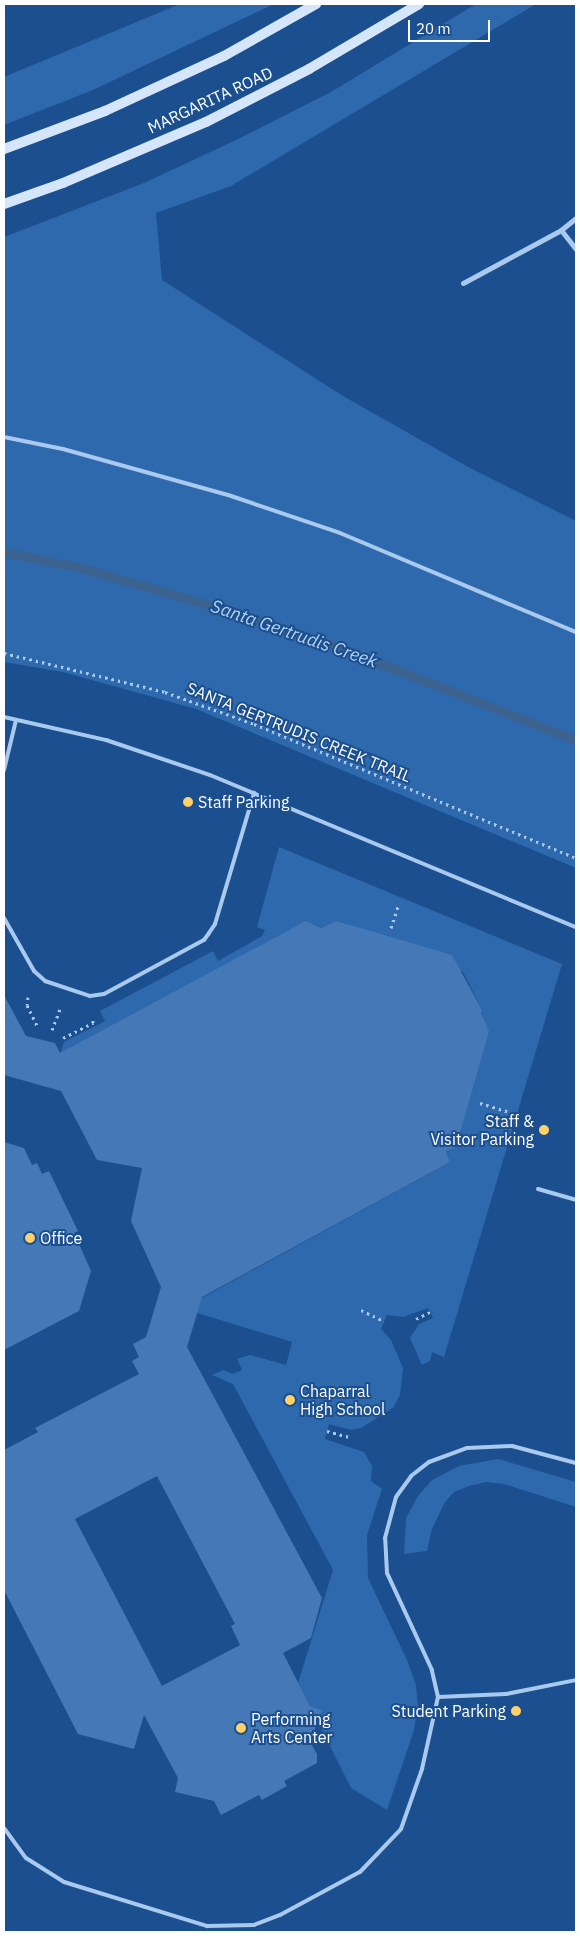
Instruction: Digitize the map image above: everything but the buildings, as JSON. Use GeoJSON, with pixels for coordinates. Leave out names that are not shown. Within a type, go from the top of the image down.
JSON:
{"type":"FeatureCollection","features":[{"type":"Feature","properties":{"kind":"main road","name":"MARGARITA ROAD"},"geometry":{"type":"LineString","coordinates":[[4,149],[105,110],[224,56],[316,4]]}},
{"type":"Feature","properties":{"kind":"main road","name":"MARGARITA ROAD"},"geometry":{"type":"LineString","coordinates":[[4,204],[63,182],[206,122],[309,69],[419,4]]}},
{"type":"Feature","properties":{"kind":"street"},"geometry":{"type":"LineString","coordinates":[[463,283],[561,230],[576,218]]}},
{"type":"Feature","properties":{"kind":"street"},"geometry":{"type":"LineString","coordinates":[[561,230],[576,249]]}},
{"type":"Feature","properties":{"kind":"lane"},"geometry":{"type":"LineString","coordinates":[[4,437],[63,449],[231,496],[340,532],[576,632]]}},
{"type":"Feature","properties":{"kind":"lane"},"geometry":{"type":"LineString","coordinates":[[4,718],[106,740],[254,792],[576,927]]}},
{"type":"Feature","properties":{"kind":"lane"},"geometry":{"type":"LineString","coordinates":[[4,770],[16,720]]}},
{"type":"Feature","properties":{"kind":"lane"},"geometry":{"type":"LineString","coordinates":[[4,918],[34,971],[44,981],[90,996],[104,994],[204,940],[215,924],[254,792]]}},
{"type":"Feature","properties":{"kind":"lane"},"geometry":{"type":"LineString","coordinates":[[538,1189],[576,1200]]}},
{"type":"Feature","properties":{"kind":"lane"},"geometry":{"type":"LineString","coordinates":[[4,1828],[26,1858],[64,1882],[207,1926],[254,1925],[280,1915],[360,1872],[401,1829],[422,1769],[438,1697],[432,1670],[387,1573],[385,1538],[396,1497],[411,1476],[428,1462],[467,1448],[512,1446],[576,1463]]}},
{"type":"Feature","properties":{"kind":"lane"},"geometry":{"type":"LineString","coordinates":[[438,1697],[506,1694],[576,1680]]}},
{"type":"Feature","properties":{"kind":"path","name":"SANTA GERTRUDIS CREEK TRAIL"},"geometry":{"type":"LineString","coordinates":[[4,653],[165,692],[254,724],[576,858]]}},
{"type":"Feature","properties":{"kind":"path"},"geometry":{"type":"LineString","coordinates":[[391,928],[399,904]]}},
{"type":"Feature","properties":{"kind":"path"},"geometry":{"type":"LineString","coordinates":[[28,997],[27,1005],[38,1028]]}},
{"type":"Feature","properties":{"kind":"path"},"geometry":{"type":"LineString","coordinates":[[52,1030],[62,1007]]}},
{"type":"Feature","properties":{"kind":"path"},"geometry":{"type":"LineString","coordinates":[[63,1038],[93,1023],[93,1018]]}},
{"type":"Feature","properties":{"kind":"path"},"geometry":{"type":"LineString","coordinates":[[480,1103],[510,1112]]}},
{"type":"Feature","properties":{"kind":"path"},"geometry":{"type":"LineString","coordinates":[[361,1310],[384,1321]]}},
{"type":"Feature","properties":{"kind":"path"},"geometry":{"type":"LineString","coordinates":[[416,1319],[430,1312]]}},
{"type":"Feature","properties":{"kind":"path"},"geometry":{"type":"LineString","coordinates":[[327,1431],[350,1438]]}},
{"type":"Feature","properties":{"kind":"shaded area"},"geometry":{"type":"Polygon","coordinates":[[[180,4],[274,4],[93,90],[4,125],[4,77],[180,4]]]}},
{"type":"Feature","properties":{"kind":"shaded area"},"geometry":{"type":"Polygon","coordinates":[[[476,4],[536,4],[231,186],[156,213],[162,280],[343,396],[470,468],[576,521],[576,868],[196,709],[63,672],[4,662],[4,237],[144,183],[236,140],[331,92],[476,4]]]}},
{"type":"Feature","properties":{"kind":"shaded area"},"geometry":{"type":"Polygon","coordinates":[[[279,847],[562,964],[444,1357],[432,1352],[430,1361],[422,1365],[410,1338],[419,1324],[433,1318],[428,1308],[403,1317],[387,1315],[381,1329],[391,1340],[403,1368],[400,1395],[393,1408],[361,1428],[351,1430],[329,1424],[325,1439],[364,1452],[372,1466],[371,1481],[382,1489],[367,1535],[368,1578],[407,1660],[416,1685],[418,1706],[414,1730],[387,1810],[351,1788],[318,1722],[322,1710],[310,1706],[298,1683],[333,1570],[233,1384],[212,1375],[223,1370],[233,1374],[242,1370],[237,1359],[250,1355],[286,1365],[292,1342],[188,1310],[189,1305],[450,1162],[446,1151],[456,1146],[482,1010],[463,972],[397,940],[338,921],[321,928],[312,924],[60,1054],[64,1042],[105,1021],[100,1011],[213,951],[218,961],[262,936],[265,930],[257,927],[279,847]]]}},
{"type":"Feature","properties":{"kind":"shaded area"},"geometry":{"type":"Polygon","coordinates":[[[498,1459],[576,1482],[576,1507],[504,1484],[486,1482],[469,1486],[454,1492],[445,1502],[432,1529],[427,1551],[404,1554],[406,1518],[418,1496],[432,1480],[459,1466],[498,1459]]]}},
{"type":"Feature","properties":{"kind":"waterway","name":"Santa Gertrudis Creek"},"geometry":{"type":"LineString","coordinates":[[4,552],[78,567],[234,612],[341,648],[576,740]]}},
{"type":"Feature","properties":{"kind":"place","name":"Staff Parking"},"geometry":{"type":"Point","coordinates":[188,802]}},
{"type":"Feature","properties":{"kind":"place","name":"Staff & Visitor Parking"},"geometry":{"type":"Point","coordinates":[544,1130]}},
{"type":"Feature","properties":{"kind":"place","name":"Office"},"geometry":{"type":"Point","coordinates":[30,1238]}},
{"type":"Feature","properties":{"kind":"place","name":"Chaparral High School"},"geometry":{"type":"Point","coordinates":[290,1400]}},
{"type":"Feature","properties":{"kind":"place","name":"Student Parking"},"geometry":{"type":"Point","coordinates":[516,1711]}},
{"type":"Feature","properties":{"kind":"place","name":"Performing Arts Center"},"geometry":{"type":"Point","coordinates":[241,1728]}}]}
